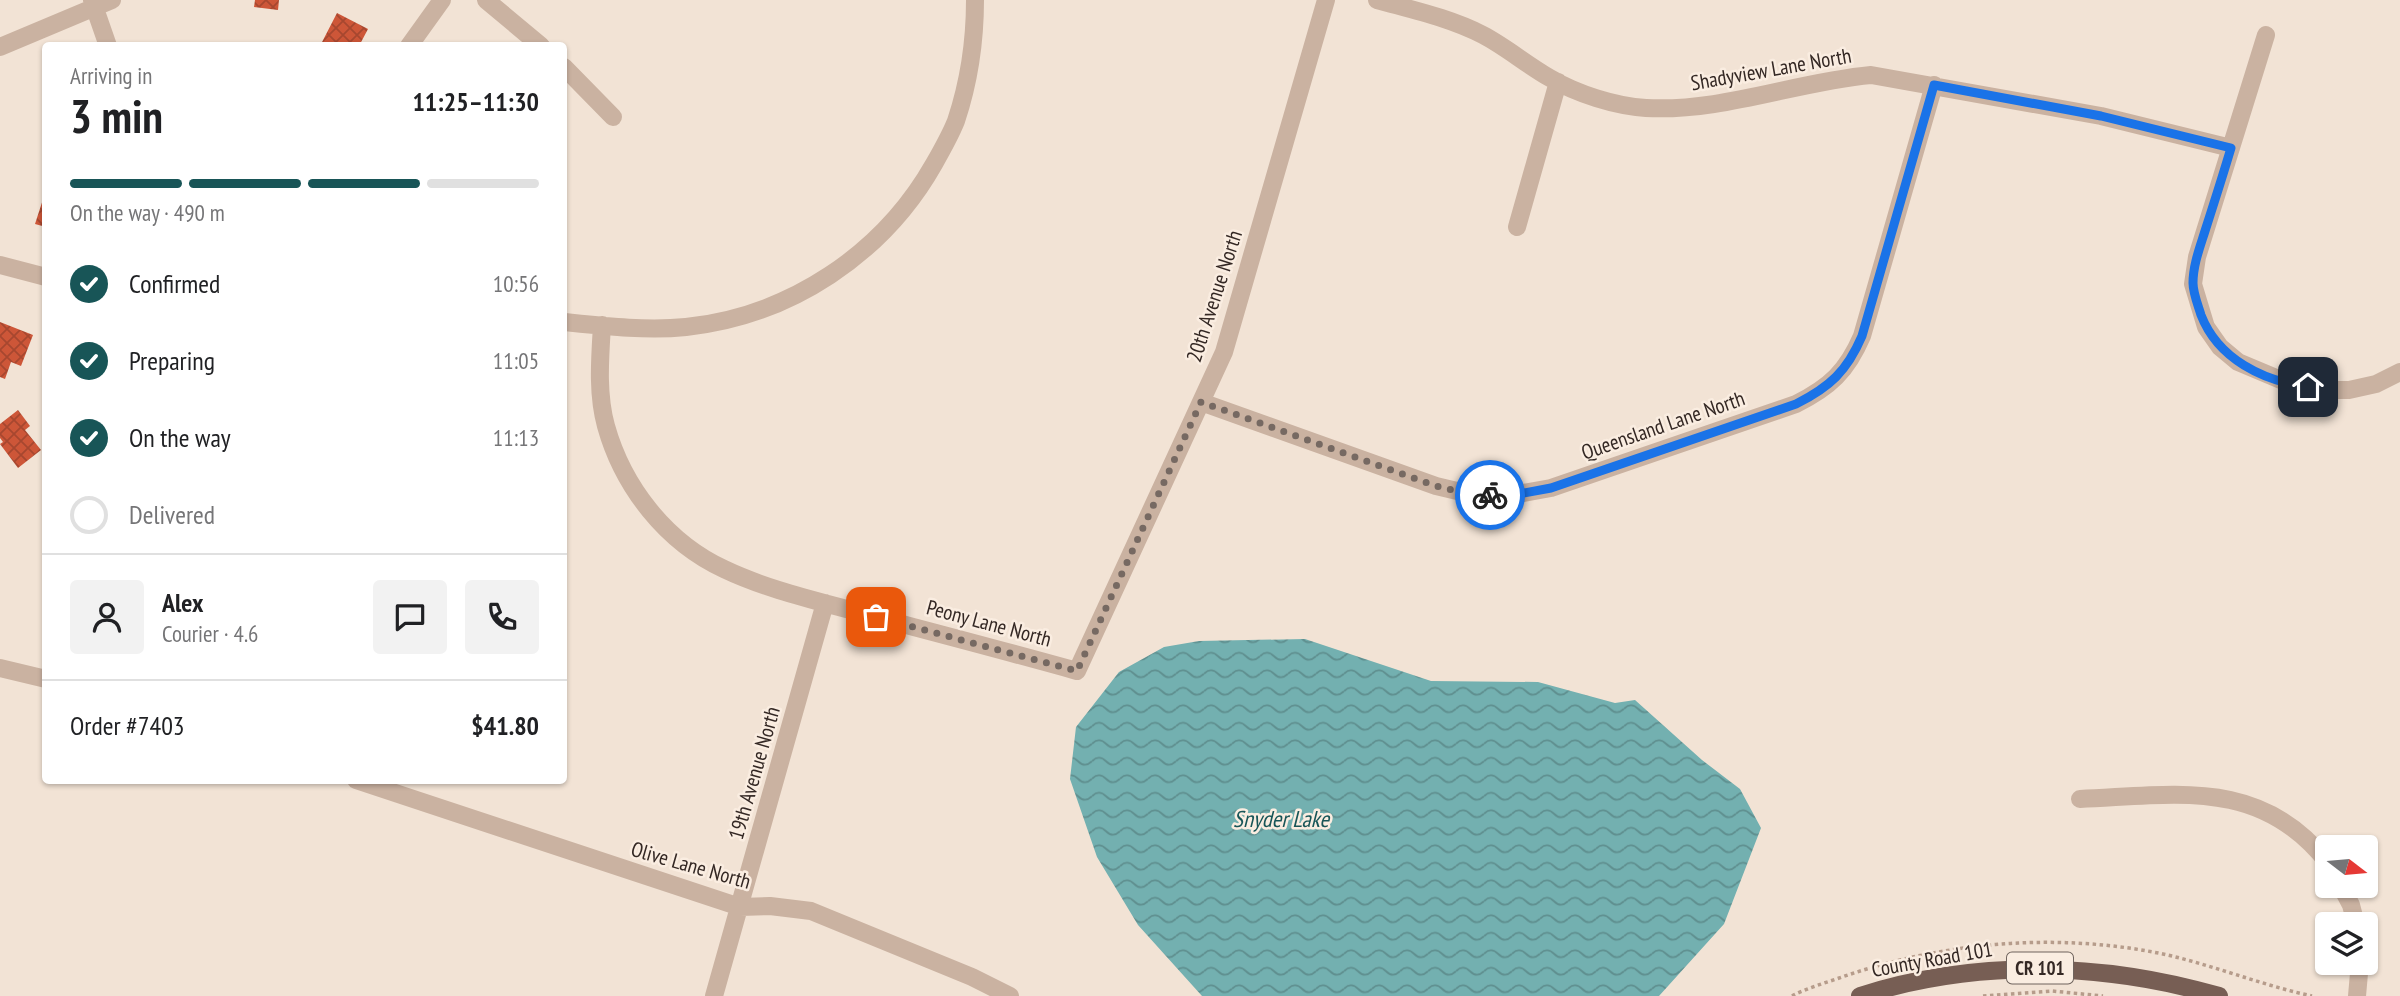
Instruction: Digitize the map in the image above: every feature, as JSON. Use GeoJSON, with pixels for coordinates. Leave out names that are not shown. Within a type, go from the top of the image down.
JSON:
{"type":"FeatureCollection","features":[{"type":"Feature","properties":{"kind":"main road","name":"County Road 101"},"geometry":{"type":"LineString","coordinates":[[1860,996],[1884,988],[1969,973],[2056,968],[2115,973],[2183,985],[2220,996]]}},
{"type":"Feature","properties":{"kind":"street"},"geometry":{"type":"LineString","coordinates":[[0,47],[93,4],[112,0]]}},
{"type":"Feature","properties":{"kind":"street"},"geometry":{"type":"LineString","coordinates":[[412,42],[442,0]]}},
{"type":"Feature","properties":{"kind":"street"},"geometry":{"type":"LineString","coordinates":[[486,0],[536,42]]}},
{"type":"Feature","properties":{"kind":"street"},"geometry":{"type":"LineString","coordinates":[[567,322],[685,327],[732,319],[777,304],[820,283],[858,256],[893,223],[922,185],[946,143],[962,100],[972,53],[975,0]]}},
{"type":"Feature","properties":{"kind":"street","name":"20th Avenue North"},"geometry":{"type":"LineString","coordinates":[[1077,671],[1224,352],[1326,0]]}},
{"type":"Feature","properties":{"kind":"street","name":"Shadyview Lane North"},"geometry":{"type":"LineString","coordinates":[[1377,0],[1452,21],[1484,35],[1558,82],[1597,98],[1643,108],[1690,108],[1871,75],[2101,116],[2231,148]]}},
{"type":"Feature","properties":{"kind":"street"},"geometry":{"type":"LineString","coordinates":[[93,4],[107,42]]}},
{"type":"Feature","properties":{"kind":"street"},"geometry":{"type":"LineString","coordinates":[[2266,35],[2197,257],[2193,284],[2206,327],[2220,347],[2238,362],[2293,385],[2322,390],[2349,390],[2376,384],[2400,372]]}},
{"type":"Feature","properties":{"kind":"street"},"geometry":{"type":"LineString","coordinates":[[567,70],[613,117]]}},
{"type":"Feature","properties":{"kind":"street"},"geometry":{"type":"LineString","coordinates":[[1517,228],[1558,82]]}},
{"type":"Feature","properties":{"kind":"street","name":"Queensland Lane North"},"geometry":{"type":"LineString","coordinates":[[1201,402],[1436,486],[1474,495],[1513,495],[1551,488],[1796,404],[1818,393],[1836,379],[1852,360],[1862,336],[1934,85]]}},
{"type":"Feature","properties":{"kind":"street"},"geometry":{"type":"LineString","coordinates":[[0,265],[42,276]]}},
{"type":"Feature","properties":{"kind":"street","name":"Peony Lane North"},"geometry":{"type":"LineString","coordinates":[[602,325],[600,386],[606,424],[618,461],[637,495],[690,550],[724,569],[825,603],[1077,671]]}},
{"type":"Feature","properties":{"kind":"street","name":"19th Avenue North"},"geometry":{"type":"LineString","coordinates":[[714,996],[825,603]]}},
{"type":"Feature","properties":{"kind":"street"},"geometry":{"type":"LineString","coordinates":[[0,668],[42,678]]}},
{"type":"Feature","properties":{"kind":"street","name":"Olive Lane North"},"geometry":{"type":"LineString","coordinates":[[368,784],[740,907],[770,906],[811,911],[960,972],[1010,996]]}},
{"type":"Feature","properties":{"kind":"street"},"geometry":{"type":"LineString","coordinates":[[2080,799],[2193,794],[2227,798],[2259,807],[2289,824],[2315,846]]}},
{"type":"Feature","properties":{"kind":"street"},"geometry":{"type":"LineString","coordinates":[[2357,996],[2359,975]]}},
{"type":"Feature","properties":{"kind":"path"},"geometry":{"type":"LineString","coordinates":[[1983,996],[2052,991],[2103,996]]}},
{"type":"Feature","properties":{"kind":"water","name":"Snyder Lake"},"geometry":{"type":"Polygon","coordinates":[[[1305,639],[1431,681],[1538,682],[1615,703],[1635,700],[1702,760],[1740,789],[1761,828],[1724,924],[1659,996],[1202,996],[1138,925],[1097,857],[1070,779],[1076,727],[1119,672],[1164,647],[1199,641],[1305,639]]]}},
{"type":"Feature","properties":{"kind":"building"},"geometry":{"type":"Polygon","coordinates":[[[255,0],[279,0],[278,10],[254,7],[255,0]]]}},
{"type":"Feature","properties":{"kind":"building"},"geometry":{"type":"Polygon","coordinates":[[[337,13],[368,29],[361,42],[322,42],[337,13]]]}},
{"type":"Feature","properties":{"kind":"building"},"geometry":{"type":"Polygon","coordinates":[[[42,202],[42,226],[35,224],[42,202]]]}},
{"type":"Feature","properties":{"kind":"building"},"geometry":{"type":"Polygon","coordinates":[[[0,322],[33,335],[21,366],[11,362],[5,379],[0,377],[0,322]]]}},
{"type":"Feature","properties":{"kind":"building"},"geometry":{"type":"Polygon","coordinates":[[[18,410],[30,426],[25,430],[41,450],[18,468],[0,444],[3,442],[0,438],[0,424],[18,410]]]}},
{"type":"Feature","properties":{"kind":"way so far"},"geometry":{"type":"LineString","coordinates":[[876,617],[1077,671],[1201,402],[1436,486],[1474,495],[1490,495]]}},
{"type":"Feature","properties":{"kind":"route"},"geometry":{"type":"LineString","coordinates":[[1490,495],[1513,495],[1551,488],[1796,404],[1818,393],[1836,379],[1852,360],[1862,336],[1934,85],[2101,116],[2231,148],[2197,257],[2193,284],[2198,306],[2206,327],[2220,347],[2238,362],[2262,374],[2293,385],[2308,387]]}}]}
